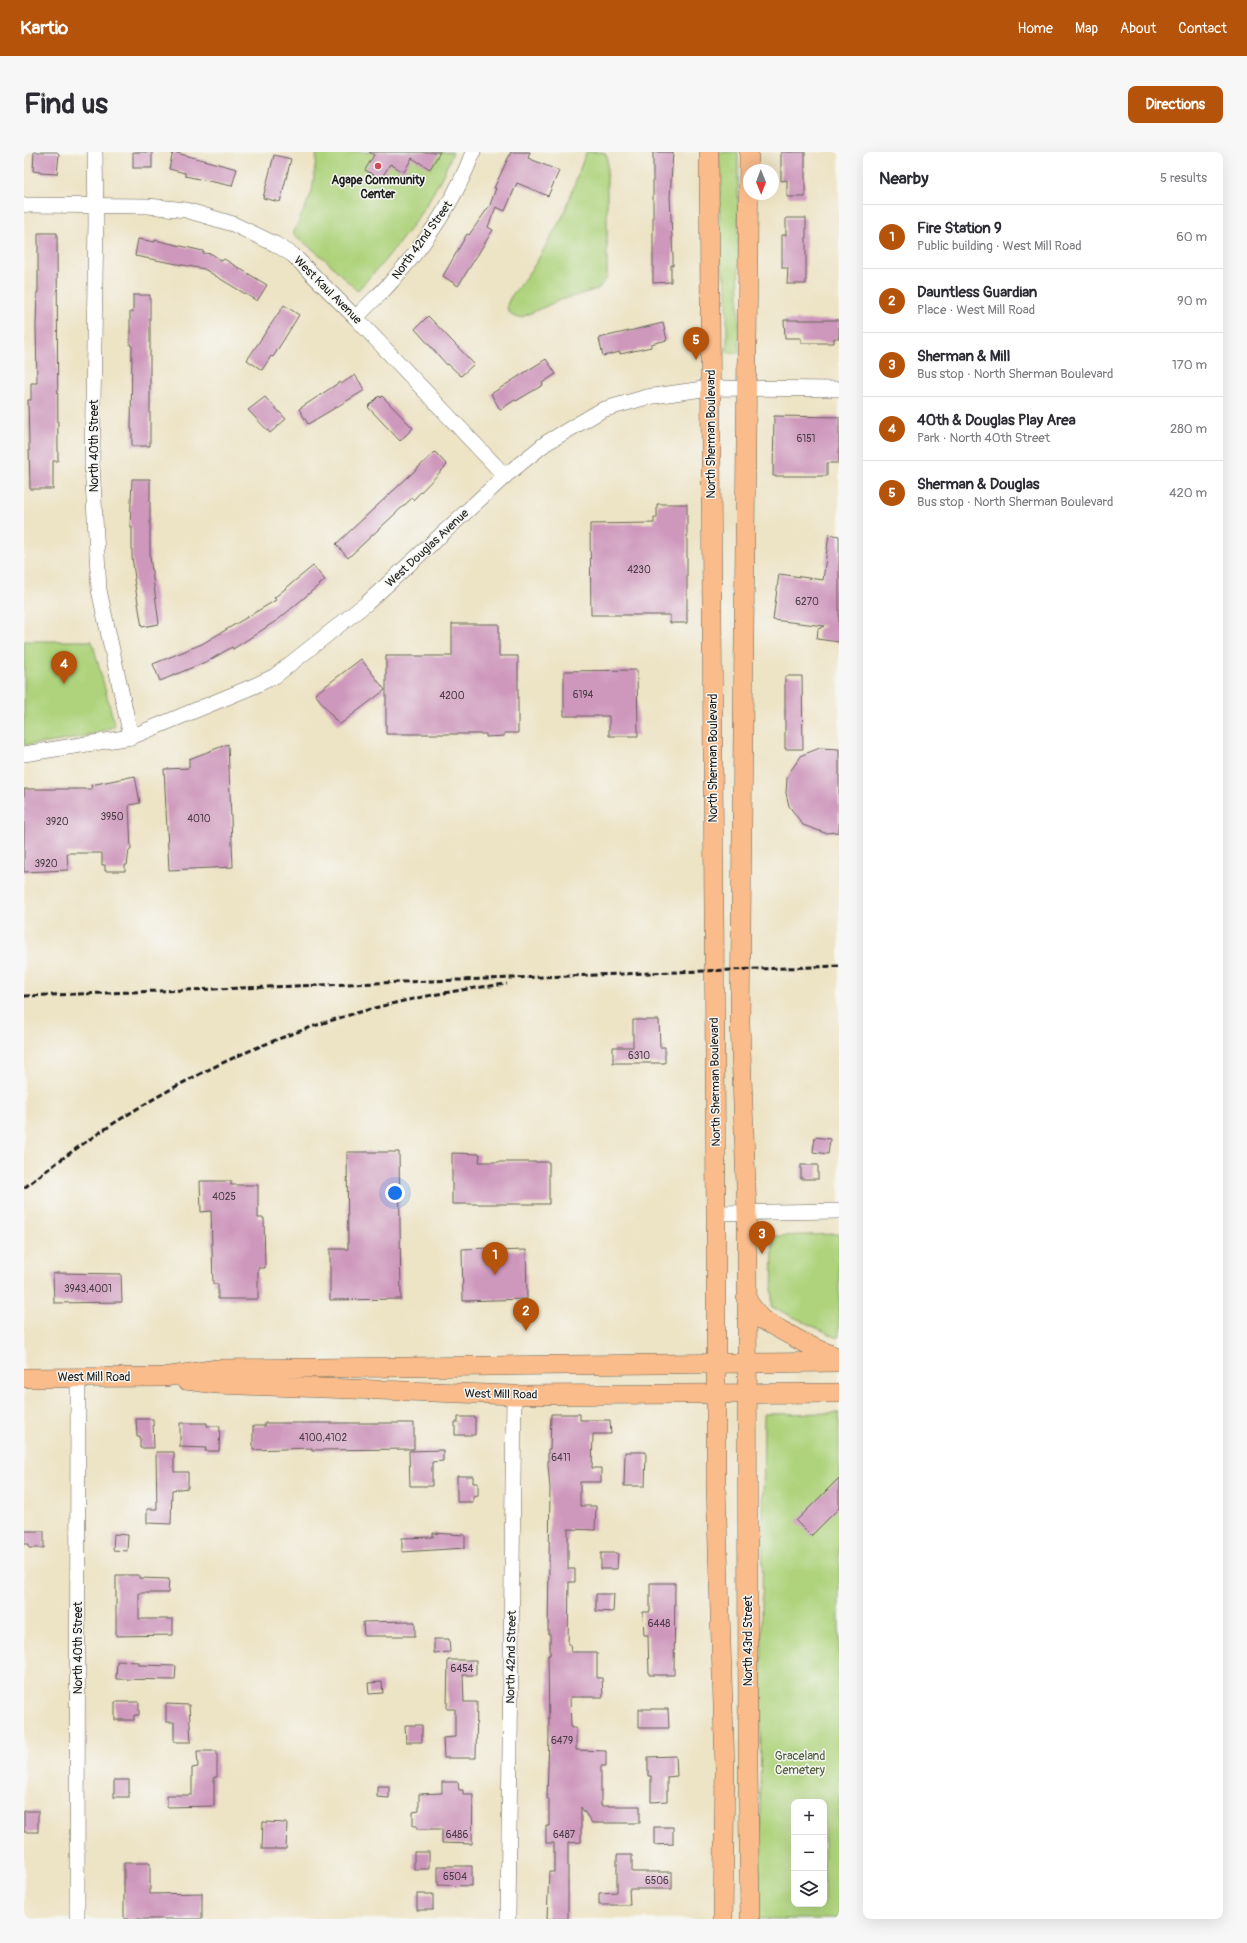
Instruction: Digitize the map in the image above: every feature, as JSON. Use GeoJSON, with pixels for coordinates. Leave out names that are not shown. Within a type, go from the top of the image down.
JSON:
{"type":"FeatureCollection","features":[{"type":"Feature","properties":{"kind":"main road","name":"North Sherman Boulevard"},"geometry":{"type":"LineString","coordinates":[[709,152],[716,1213],[715,1363]]}},
{"type":"Feature","properties":{"kind":"main road"},"geometry":{"type":"LineString","coordinates":[[748,1362],[746,1299],[747,1214],[740,1023],[749,152]]}},
{"type":"Feature","properties":{"kind":"main road"},"geometry":{"type":"LineString","coordinates":[[746,1299],[762,1319],[808,1345],[839,1358]]}},
{"type":"Feature","properties":{"kind":"main road","name":"North 43rd Street"},"geometry":{"type":"LineString","coordinates":[[748,1362],[748,1768],[750,1919]]}},
{"type":"Feature","properties":{"kind":"main road","name":"West Mill Road"},"geometry":{"type":"LineString","coordinates":[[24,1378],[164,1377],[217,1369],[839,1362]]}},
{"type":"Feature","properties":{"kind":"main road"},"geometry":{"type":"LineString","coordinates":[[715,1363],[716,1486],[725,1769],[723,1919]]}},
{"type":"Feature","properties":{"kind":"main road","name":"West Mill Road"},"geometry":{"type":"LineString","coordinates":[[164,1377],[216,1384],[514,1395],[748,1395],[839,1393]]}},
{"type":"Feature","properties":{"kind":"street","name":"North 40th Street"},"geometry":{"type":"LineString","coordinates":[[95,152],[96,205],[92,464],[99,590],[131,737]]}},
{"type":"Feature","properties":{"kind":"street","name":"North 42nd Street"},"geometry":{"type":"LineString","coordinates":[[356,318],[392,281],[442,214],[457,190],[473,152]]}},
{"type":"Feature","properties":{"kind":"street","name":"West Kaul Avenue"},"geometry":{"type":"LineString","coordinates":[[24,205],[148,206],[186,210],[234,224],[276,244],[293,255],[356,318],[505,476]]}},
{"type":"Feature","properties":{"kind":"street","name":"West Douglas Avenue"},"geometry":{"type":"LineString","coordinates":[[24,754],[131,737],[275,676],[367,603],[505,476],[546,443],[602,410],[647,398],[710,388],[839,389]]}},
{"type":"Feature","properties":{"kind":"street"},"geometry":{"type":"LineString","coordinates":[[716,1213],[747,1214],[839,1211]]}},
{"type":"Feature","properties":{"kind":"street","name":"North 40th Street"},"geometry":{"type":"LineString","coordinates":[[77,1919],[78,1378]]}},
{"type":"Feature","properties":{"kind":"street","name":"North 42nd Street"},"geometry":{"type":"LineString","coordinates":[[508,1919],[514,1395]]}},
{"type":"Feature","properties":{"kind":"green space"},"geometry":{"type":"Polygon","coordinates":[[[317,152],[453,152],[435,190],[412,226],[386,259],[357,291],[325,259],[293,234],[312,192],[317,152]]]}},
{"type":"Feature","properties":{"kind":"green space"},"geometry":{"type":"Polygon","coordinates":[[[586,152],[604,152],[607,157],[607,278],[598,289],[560,300],[522,317],[514,317],[508,311],[507,305],[510,298],[536,263],[564,214],[586,152]]]}},
{"type":"Feature","properties":{"kind":"green space"},"geometry":{"type":"Polygon","coordinates":[[[719,152],[738,152],[739,353],[728,353],[727,350],[727,291],[720,259],[719,152]]]}},
{"type":"Feature","properties":{"kind":"green space"},"geometry":{"type":"Polygon","coordinates":[[[24,641],[92,641],[115,726],[93,734],[70,739],[24,745],[24,641]]]}},
{"type":"Feature","properties":{"kind":"green space"},"geometry":{"type":"Polygon","coordinates":[[[839,1234],[839,1337],[836,1337],[772,1307],[773,1236],[839,1234]]]}},
{"type":"Feature","properties":{"kind":"green space","name":"Graceland Cemetery"},"geometry":{"type":"Polygon","coordinates":[[[839,1413],[839,1919],[759,1919],[764,1414],[839,1413]]]}},
{"type":"Feature","properties":{"kind":"building"},"geometry":{"type":"Polygon","coordinates":[[[34,152],[57,152],[59,154],[57,174],[33,171],[34,152]]]}},
{"type":"Feature","properties":{"kind":"building"},"geometry":{"type":"Polygon","coordinates":[[[133,152],[152,152],[152,168],[133,168],[133,152]]]}},
{"type":"Feature","properties":{"kind":"building"},"geometry":{"type":"Polygon","coordinates":[[[173,152],[237,169],[232,186],[185,176],[185,173],[169,169],[173,152]]]}},
{"type":"Feature","properties":{"kind":"building","name":"Agape Community Center"},"geometry":{"type":"Polygon","coordinates":[[[369,152],[440,152],[430,169],[412,158],[404,172],[390,164],[381,179],[365,170],[374,155],[369,152]]]}},
{"type":"Feature","properties":{"kind":"building"},"geometry":{"type":"Polygon","coordinates":[[[511,152],[530,152],[528,158],[559,171],[548,196],[517,183],[505,211],[496,207],[488,227],[493,230],[458,286],[443,276],[467,234],[469,235],[490,205],[496,188],[494,188],[511,152]]]}},
{"type":"Feature","properties":{"kind":"building"},"geometry":{"type":"Polygon","coordinates":[[[653,152],[673,152],[670,197],[673,258],[673,266],[671,265],[671,282],[653,283],[653,152]]]}},
{"type":"Feature","properties":{"kind":"building"},"geometry":{"type":"Polygon","coordinates":[[[781,152],[805,152],[805,197],[787,197],[787,180],[781,181],[781,152]]]}},
{"type":"Feature","properties":{"kind":"building"},"geometry":{"type":"Polygon","coordinates":[[[274,155],[291,159],[280,202],[263,198],[274,155]]]}},
{"type":"Feature","properties":{"kind":"building"},"geometry":{"type":"Polygon","coordinates":[[[786,218],[806,218],[806,284],[787,284],[788,268],[782,268],[782,235],[786,235],[786,218]]]}},
{"type":"Feature","properties":{"kind":"building"},"geometry":{"type":"Polygon","coordinates":[[[38,233],[57,233],[58,461],[53,461],[53,489],[30,489],[28,400],[31,400],[31,383],[37,383],[36,325],[38,292],[38,233]]]}},
{"type":"Feature","properties":{"kind":"building"},"geometry":{"type":"Polygon","coordinates":[[[138,239],[155,242],[155,240],[212,254],[222,261],[224,259],[267,285],[257,301],[204,269],[135,256],[138,239]]]}},
{"type":"Feature","properties":{"kind":"building"},"geometry":{"type":"Polygon","coordinates":[[[133,295],[150,295],[150,446],[132,446],[132,346],[130,345],[130,312],[133,312],[133,295]]]}},
{"type":"Feature","properties":{"kind":"building"},"geometry":{"type":"Polygon","coordinates":[[[284,305],[299,315],[273,357],[271,356],[262,370],[247,360],[284,305]]]}},
{"type":"Feature","properties":{"kind":"building"},"geometry":{"type":"Polygon","coordinates":[[[428,316],[474,364],[461,376],[448,364],[447,365],[415,329],[428,316]]]}},
{"type":"Feature","properties":{"kind":"building"},"geometry":{"type":"Polygon","coordinates":[[[784,320],[839,320],[839,338],[834,338],[834,343],[801,343],[801,338],[785,338],[784,320]]]}},
{"type":"Feature","properties":{"kind":"building"},"geometry":{"type":"Polygon","coordinates":[[[663,323],[667,340],[651,344],[651,347],[603,356],[599,338],[663,323]]]}},
{"type":"Feature","properties":{"kind":"building"},"geometry":{"type":"Polygon","coordinates":[[[546,359],[556,374],[542,383],[543,385],[501,409],[499,408],[491,394],[546,359]]]}},
{"type":"Feature","properties":{"kind":"building"},"geometry":{"type":"Polygon","coordinates":[[[355,375],[365,390],[308,424],[299,409],[340,382],[341,384],[355,375]]]}},
{"type":"Feature","properties":{"kind":"building"},"geometry":{"type":"Polygon","coordinates":[[[379,396],[381,398],[382,396],[413,428],[400,441],[368,407],[379,396]]]}},
{"type":"Feature","properties":{"kind":"building"},"geometry":{"type":"Polygon","coordinates":[[[265,397],[286,419],[270,433],[248,410],[265,397]]]}},
{"type":"Feature","properties":{"kind":"building"},"geometry":{"type":"Polygon","coordinates":[[[774,416],[839,417],[839,463],[827,463],[827,476],[773,476],[774,416]]]}},
{"type":"Feature","properties":{"kind":"building"},"geometry":{"type":"Polygon","coordinates":[[[435,452],[447,465],[413,500],[412,498],[348,558],[336,544],[435,452]]]}},
{"type":"Feature","properties":{"kind":"building"},"geometry":{"type":"Polygon","coordinates":[[[132,479],[150,479],[150,556],[159,624],[142,627],[134,579],[132,527],[130,528],[132,479]]]}},
{"type":"Feature","properties":{"kind":"building"},"geometry":{"type":"Polygon","coordinates":[[[657,504],[687,504],[687,623],[670,623],[670,615],[591,615],[590,524],[654,523],[654,518],[657,518],[657,504]]]}},
{"type":"Feature","properties":{"kind":"building"},"geometry":{"type":"Polygon","coordinates":[[[829,534],[839,536],[839,642],[817,639],[818,629],[825,626],[773,620],[779,574],[823,580],[829,534]]]}},
{"type":"Feature","properties":{"kind":"building"},"geometry":{"type":"Polygon","coordinates":[[[313,566],[325,580],[279,619],[233,649],[232,647],[210,660],[160,681],[153,664],[202,644],[276,600],[274,598],[313,566]]]}},
{"type":"Feature","properties":{"kind":"building"},"geometry":{"type":"Polygon","coordinates":[[[452,624],[499,624],[499,656],[518,656],[518,733],[504,733],[504,736],[486,737],[486,734],[386,734],[386,656],[452,656],[452,624]]]}},
{"type":"Feature","properties":{"kind":"building"},"geometry":{"type":"Polygon","coordinates":[[[361,659],[385,690],[339,725],[315,694],[361,659]]]}},
{"type":"Feature","properties":{"kind":"building"},"geometry":{"type":"Polygon","coordinates":[[[637,670],[638,736],[609,736],[609,716],[564,716],[564,671],[637,670]]]}},
{"type":"Feature","properties":{"kind":"building"},"geometry":{"type":"Polygon","coordinates":[[[785,676],[802,676],[803,749],[785,749],[785,676]]]}},
{"type":"Feature","properties":{"kind":"building"},"geometry":{"type":"Polygon","coordinates":[[[228,744],[233,867],[169,870],[164,769],[189,768],[189,759],[228,744]]]}},
{"type":"Feature","properties":{"kind":"building"},"geometry":{"type":"Polygon","coordinates":[[[820,748],[839,749],[839,832],[825,833],[803,825],[789,806],[786,793],[787,778],[802,755],[820,748]]]}},
{"type":"Feature","properties":{"kind":"building"},"geometry":{"type":"Polygon","coordinates":[[[135,776],[140,803],[129,805],[131,850],[129,850],[125,871],[105,871],[105,865],[102,865],[102,853],[67,853],[68,870],[24,872],[24,789],[92,789],[91,785],[135,776]]]}},
{"type":"Feature","properties":{"kind":"building"},"geometry":{"type":"Polygon","coordinates":[[[633,1020],[659,1020],[660,1047],[665,1047],[665,1063],[613,1063],[613,1047],[633,1047],[633,1020]]]}},
{"type":"Feature","properties":{"kind":"building"},"geometry":{"type":"Polygon","coordinates":[[[815,1137],[830,1139],[828,1154],[813,1152],[815,1137]]]}},
{"type":"Feature","properties":{"kind":"building"},"geometry":{"type":"Polygon","coordinates":[[[347,1152],[399,1152],[401,1299],[330,1300],[330,1249],[348,1249],[347,1152]]]}},
{"type":"Feature","properties":{"kind":"building"},"geometry":{"type":"Polygon","coordinates":[[[452,1153],[480,1154],[479,1162],[549,1162],[549,1204],[452,1204],[452,1153]]]}},
{"type":"Feature","properties":{"kind":"building"},"geometry":{"type":"Polygon","coordinates":[[[801,1165],[818,1165],[818,1179],[801,1179],[801,1165]]]}},
{"type":"Feature","properties":{"kind":"building"},"geometry":{"type":"Polygon","coordinates":[[[200,1181],[231,1181],[231,1185],[258,1185],[258,1218],[264,1218],[265,1268],[258,1268],[258,1299],[218,1299],[218,1284],[213,1284],[211,1211],[201,1212],[200,1181]]]}},
{"type":"Feature","properties":{"kind":"building"},"geometry":{"type":"Polygon","coordinates":[[[489,1248],[495,1251],[526,1250],[527,1299],[463,1301],[462,1249],[489,1248]]]}},
{"type":"Feature","properties":{"kind":"building"},"geometry":{"type":"Polygon","coordinates":[[[53,1274],[121,1274],[122,1302],[54,1303],[53,1274]]]}},
{"type":"Feature","properties":{"kind":"building"},"geometry":{"type":"Polygon","coordinates":[[[551,1414],[580,1414],[580,1420],[610,1420],[611,1434],[593,1434],[592,1468],[601,1468],[601,1482],[580,1482],[580,1506],[596,1506],[595,1530],[568,1529],[568,1569],[575,1569],[575,1582],[569,1582],[568,1644],[570,1644],[571,1652],[597,1652],[597,1678],[602,1678],[603,1697],[570,1697],[571,1728],[576,1728],[576,1750],[606,1751],[606,1766],[601,1766],[601,1806],[640,1806],[640,1823],[592,1823],[581,1807],[581,1842],[568,1843],[568,1919],[547,1919],[549,1872],[554,1872],[554,1843],[546,1843],[546,1826],[549,1826],[549,1799],[547,1798],[549,1736],[548,1655],[550,1655],[550,1634],[548,1634],[550,1488],[548,1449],[550,1449],[551,1414]]]}},
{"type":"Feature","properties":{"kind":"building"},"geometry":{"type":"Polygon","coordinates":[[[458,1417],[475,1417],[475,1435],[455,1435],[455,1422],[458,1422],[458,1417]]]}},
{"type":"Feature","properties":{"kind":"building"},"geometry":{"type":"Polygon","coordinates":[[[136,1419],[153,1419],[154,1448],[140,1448],[140,1436],[137,1436],[136,1419]]]}},
{"type":"Feature","properties":{"kind":"building"},"geometry":{"type":"Polygon","coordinates":[[[180,1423],[207,1423],[207,1426],[220,1426],[219,1451],[205,1451],[206,1448],[180,1447],[180,1423]]]}},
{"type":"Feature","properties":{"kind":"building"},"geometry":{"type":"Polygon","coordinates":[[[265,1423],[414,1423],[414,1449],[312,1450],[312,1448],[253,1450],[253,1426],[265,1426],[265,1423]]]}},
{"type":"Feature","properties":{"kind":"building"},"geometry":{"type":"Polygon","coordinates":[[[443,1450],[443,1461],[432,1462],[432,1486],[410,1486],[409,1451],[443,1450]]]}},
{"type":"Feature","properties":{"kind":"building"},"geometry":{"type":"Polygon","coordinates":[[[156,1452],[174,1452],[174,1472],[188,1472],[188,1488],[172,1490],[171,1524],[147,1523],[147,1509],[157,1509],[156,1452]]]}},
{"type":"Feature","properties":{"kind":"building"},"geometry":{"type":"Polygon","coordinates":[[[625,1452],[646,1452],[645,1486],[624,1486],[625,1452]]]}},
{"type":"Feature","properties":{"kind":"building"},"geometry":{"type":"Polygon","coordinates":[[[457,1476],[473,1476],[473,1483],[478,1483],[478,1495],[473,1496],[473,1502],[457,1502],[457,1476]]]}},
{"type":"Feature","properties":{"kind":"building"},"geometry":{"type":"Polygon","coordinates":[[[839,1478],[839,1508],[811,1536],[796,1521],[839,1478]]]}},
{"type":"Feature","properties":{"kind":"building"},"geometry":{"type":"Polygon","coordinates":[[[24,1531],[44,1531],[44,1548],[29,1548],[29,1544],[24,1544],[24,1531]]]}},
{"type":"Feature","properties":{"kind":"building"},"geometry":{"type":"Polygon","coordinates":[[[433,1533],[465,1535],[465,1548],[402,1552],[402,1538],[433,1537],[433,1533]]]}},
{"type":"Feature","properties":{"kind":"building"},"geometry":{"type":"Polygon","coordinates":[[[114,1534],[128,1535],[127,1551],[113,1550],[114,1534]]]}},
{"type":"Feature","properties":{"kind":"building"},"geometry":{"type":"Polygon","coordinates":[[[601,1553],[618,1553],[617,1569],[601,1569],[601,1553]]]}},
{"type":"Feature","properties":{"kind":"building"},"geometry":{"type":"Polygon","coordinates":[[[116,1575],[139,1575],[139,1578],[169,1579],[168,1593],[139,1593],[139,1619],[173,1619],[173,1635],[116,1636],[116,1575]]]}},
{"type":"Feature","properties":{"kind":"building"},"geometry":{"type":"Polygon","coordinates":[[[650,1583],[675,1583],[674,1675],[649,1675],[648,1635],[644,1635],[643,1612],[650,1612],[650,1583]]]}},
{"type":"Feature","properties":{"kind":"building"},"geometry":{"type":"Polygon","coordinates":[[[596,1594],[614,1594],[613,1612],[596,1611],[596,1594]]]}},
{"type":"Feature","properties":{"kind":"building"},"geometry":{"type":"Polygon","coordinates":[[[363,1622],[415,1622],[415,1636],[364,1636],[363,1622]]]}},
{"type":"Feature","properties":{"kind":"building"},"geometry":{"type":"Polygon","coordinates":[[[434,1639],[449,1639],[450,1652],[434,1653],[434,1639]]]}},
{"type":"Feature","properties":{"kind":"building"},"geometry":{"type":"Polygon","coordinates":[[[448,1660],[476,1660],[476,1675],[463,1675],[464,1702],[477,1702],[476,1758],[444,1758],[443,1738],[455,1737],[455,1709],[447,1709],[448,1660]]]}},
{"type":"Feature","properties":{"kind":"building"},"geometry":{"type":"Polygon","coordinates":[[[117,1661],[139,1662],[139,1665],[176,1666],[175,1680],[116,1679],[117,1661]]]}},
{"type":"Feature","properties":{"kind":"building"},"geometry":{"type":"Polygon","coordinates":[[[382,1682],[383,1693],[369,1694],[368,1683],[382,1682]]]}},
{"type":"Feature","properties":{"kind":"building"},"geometry":{"type":"Polygon","coordinates":[[[115,1702],[139,1702],[139,1715],[134,1715],[134,1720],[115,1720],[115,1702]]]}},
{"type":"Feature","properties":{"kind":"building"},"geometry":{"type":"Polygon","coordinates":[[[166,1704],[189,1705],[191,1742],[174,1742],[174,1722],[166,1722],[166,1704]]]}},
{"type":"Feature","properties":{"kind":"building"},"geometry":{"type":"Polygon","coordinates":[[[639,1709],[668,1709],[669,1728],[639,1728],[639,1709]]]}},
{"type":"Feature","properties":{"kind":"building"},"geometry":{"type":"Polygon","coordinates":[[[405,1725],[422,1725],[422,1742],[406,1742],[405,1725]]]}},
{"type":"Feature","properties":{"kind":"building"},"geometry":{"type":"Polygon","coordinates":[[[197,1751],[217,1751],[217,1777],[214,1777],[214,1806],[167,1807],[167,1795],[192,1795],[192,1768],[198,1767],[197,1751]]]}},
{"type":"Feature","properties":{"kind":"building"},"geometry":{"type":"Polygon","coordinates":[[[676,1756],[677,1776],[667,1777],[667,1801],[651,1802],[651,1776],[648,1776],[648,1757],[676,1756]]]}},
{"type":"Feature","properties":{"kind":"building"},"geometry":{"type":"Polygon","coordinates":[[[114,1780],[129,1780],[129,1797],[114,1797],[114,1780]]]}},
{"type":"Feature","properties":{"kind":"building"},"geometry":{"type":"Polygon","coordinates":[[[442,1782],[458,1782],[459,1790],[463,1790],[463,1794],[473,1794],[472,1844],[442,1843],[442,1829],[417,1829],[417,1826],[413,1826],[413,1812],[419,1811],[419,1794],[442,1793],[442,1782]]]}},
{"type":"Feature","properties":{"kind":"building"},"geometry":{"type":"Polygon","coordinates":[[[377,1786],[389,1786],[389,1798],[377,1797],[377,1786]]]}},
{"type":"Feature","properties":{"kind":"building"},"geometry":{"type":"Polygon","coordinates":[[[24,1811],[38,1811],[38,1832],[24,1832],[24,1811]]]}},
{"type":"Feature","properties":{"kind":"building"},"geometry":{"type":"Polygon","coordinates":[[[263,1822],[287,1823],[286,1849],[262,1849],[263,1822]]]}},
{"type":"Feature","properties":{"kind":"building"},"geometry":{"type":"Polygon","coordinates":[[[654,1827],[673,1827],[673,1844],[654,1845],[654,1827]]]}},
{"type":"Feature","properties":{"kind":"building"},"geometry":{"type":"Polygon","coordinates":[[[414,1852],[429,1852],[429,1869],[414,1869],[414,1852]]]}},
{"type":"Feature","properties":{"kind":"building"},"geometry":{"type":"Polygon","coordinates":[[[617,1855],[632,1855],[632,1872],[672,1872],[672,1889],[629,1889],[630,1905],[599,1905],[599,1893],[617,1892],[617,1855]]]}},
{"type":"Feature","properties":{"kind":"building"},"geometry":{"type":"Polygon","coordinates":[[[124,1863],[150,1863],[150,1894],[202,1893],[202,1919],[124,1919],[124,1863]]]}},
{"type":"Feature","properties":{"kind":"building"},"geometry":{"type":"Polygon","coordinates":[[[438,1866],[472,1866],[472,1886],[438,1885],[438,1866]]]}},
{"type":"Feature","properties":{"kind":"building"},"geometry":{"type":"Polygon","coordinates":[[[417,1894],[433,1894],[433,1910],[417,1910],[417,1894]]]}},
{"type":"Feature","properties":{"kind":"railway"},"geometry":{"type":"LineString","coordinates":[[24,996],[839,966]]}},
{"type":"Feature","properties":{"kind":"railway"},"geometry":{"type":"LineString","coordinates":[[24,1188],[79,1147],[134,1110],[192,1078],[250,1050],[311,1027],[374,1008],[439,994],[507,984]]}},
{"type":"Feature","properties":{"kind":"place","name":"Agape Community Center"},"geometry":{"type":"Point","coordinates":[378,166]}},
{"type":"Feature","properties":{"kind":"place","name":"Sherman & Douglas"},"geometry":{"type":"Point","coordinates":[696,360]}},
{"type":"Feature","properties":{"kind":"place","name":"40th & Douglas Play Area"},"geometry":{"type":"Point","coordinates":[64,684]}},
{"type":"Feature","properties":{"kind":"place","name":"Sherman & Mill"},"geometry":{"type":"Point","coordinates":[762,1254]}},
{"type":"Feature","properties":{"kind":"place","name":"Fire Station 9"},"geometry":{"type":"Point","coordinates":[495,1275]}},
{"type":"Feature","properties":{"kind":"place","name":"Dauntless Guardian"},"geometry":{"type":"Point","coordinates":[526,1331]}}]}
